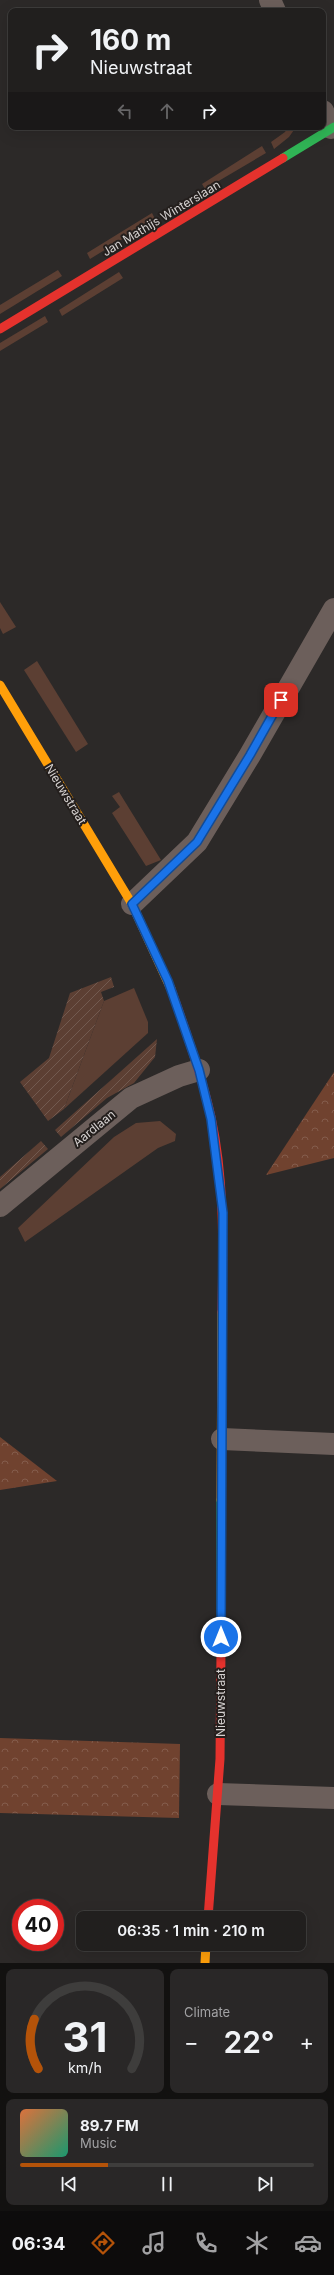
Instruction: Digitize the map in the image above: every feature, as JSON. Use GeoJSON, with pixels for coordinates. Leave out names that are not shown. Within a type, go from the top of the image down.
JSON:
{"type":"FeatureCollection","features":[{"type":"Feature","properties":{"kind":"street","name":"Jan Mathijs Winterslaan"},"geometry":{"type":"LineString","coordinates":[[0,329],[317,130]]}},
{"type":"Feature","properties":{"kind":"street"},"geometry":{"type":"LineString","coordinates":[[132,904],[197,842],[250,755],[334,609]]}},
{"type":"Feature","properties":{"kind":"street","name":"Nieuwstraat"},"geometry":{"type":"LineString","coordinates":[[0,685],[132,904],[168,981],[199,1070],[211,1119],[223,1213],[220,1751],[209,1911]]}},
{"type":"Feature","properties":{"kind":"street","name":"Aardlaan"},"geometry":{"type":"LineString","coordinates":[[0,1206],[131,1098],[179,1076],[199,1070]]}},
{"type":"Feature","properties":{"kind":"street"},"geometry":{"type":"LineString","coordinates":[[222,1439],[334,1444]]}},
{"type":"Feature","properties":{"kind":"street"},"geometry":{"type":"LineString","coordinates":[[218,1794],[334,1798]]}},
{"type":"Feature","properties":{"kind":"street"},"geometry":{"type":"LineString","coordinates":[[205,1963],[206,1951]]}},
{"type":"Feature","properties":{"kind":"shaded area"},"geometry":{"type":"Polygon","coordinates":[[[286,130],[294,130],[289,137],[274,149],[271,142],[286,130]]]}},
{"type":"Feature","properties":{"kind":"shaded area"},"geometry":{"type":"Polygon","coordinates":[[[262,146],[266,153],[205,189],[202,184],[262,146]]]}},
{"type":"Feature","properties":{"kind":"shaded area"},"geometry":{"type":"Polygon","coordinates":[[[152,213],[155,219],[90,259],[87,253],[152,213]]]}},
{"type":"Feature","properties":{"kind":"shaded area"},"geometry":{"type":"Polygon","coordinates":[[[58,270],[62,276],[0,314],[0,305],[58,270]]]}},
{"type":"Feature","properties":{"kind":"shaded area"},"geometry":{"type":"Polygon","coordinates":[[[119,272],[123,278],[62,316],[59,310],[119,272]]]}},
{"type":"Feature","properties":{"kind":"shaded area"},"geometry":{"type":"Polygon","coordinates":[[[45,316],[48,322],[0,351],[0,343],[45,316]]]}},
{"type":"Feature","properties":{"kind":"shaded area"},"geometry":{"type":"Polygon","coordinates":[[[0,602],[16,627],[3,634],[0,628],[0,602]]]}},
{"type":"Feature","properties":{"kind":"shaded area"},"geometry":{"type":"Polygon","coordinates":[[[37,661],[88,744],[76,752],[24,670],[37,661]]]}},
{"type":"Feature","properties":{"kind":"shaded area"},"geometry":{"type":"Polygon","coordinates":[[[119,792],[161,860],[146,866],[112,813],[120,807],[112,796],[119,792]]]}},
{"type":"Feature","properties":{"kind":"shaded area"},"geometry":{"type":"Polygon","coordinates":[[[111,977],[114,987],[101,992],[104,1001],[64,1109],[48,1121],[20,1082],[49,1058],[70,993],[111,977]]]}},
{"type":"Feature","properties":{"kind":"shaded area"},"geometry":{"type":"Polygon","coordinates":[[[134,988],[148,1022],[148,1033],[64,1109],[104,1001],[134,988]]]}},
{"type":"Feature","properties":{"kind":"shaded area"},"geometry":{"type":"Polygon","coordinates":[[[157,1039],[155,1057],[134,1083],[107,1098],[61,1137],[55,1130],[157,1039]]]}},
{"type":"Feature","properties":{"kind":"shaded area"},"geometry":{"type":"Polygon","coordinates":[[[160,1121],[176,1134],[175,1141],[158,1148],[25,1242],[18,1228],[114,1137],[136,1123],[160,1121]]]}},
{"type":"Feature","properties":{"kind":"shaded area"},"geometry":{"type":"Polygon","coordinates":[[[41,1141],[48,1149],[0,1189],[0,1177],[41,1141]]]}},
{"type":"Feature","properties":{"kind":"green space"},"geometry":{"type":"Polygon","coordinates":[[[334,1072],[334,1158],[266,1175],[334,1072]]]}},
{"type":"Feature","properties":{"kind":"green space"},"geometry":{"type":"Polygon","coordinates":[[[0,1437],[57,1481],[0,1490],[0,1437]]]}},
{"type":"Feature","properties":{"kind":"green space"},"geometry":{"type":"Polygon","coordinates":[[[0,1738],[180,1744],[179,1818],[0,1813],[0,1738]]]}},
{"type":"Feature","properties":{"kind":"traffic: fast"},"geometry":{"type":"LineString","coordinates":[[283,158],[334,127]]}},
{"type":"Feature","properties":{"kind":"traffic: fast"},"geometry":{"type":"LineString","coordinates":[[221,1500],[221,1651]]}},
{"type":"Feature","properties":{"kind":"traffic: slow"},"geometry":{"type":"LineString","coordinates":[[0,685],[132,904],[171,989]]}},
{"type":"Feature","properties":{"kind":"traffic: slow"},"geometry":{"type":"LineString","coordinates":[[221,1500],[222,1312]]}},
{"type":"Feature","properties":{"kind":"traffic: slow"},"geometry":{"type":"LineString","coordinates":[[205,1963],[206,1951]]}},
{"type":"Feature","properties":{"kind":"traffic: jam"},"geometry":{"type":"LineString","coordinates":[[0,329],[283,158]]}},
{"type":"Feature","properties":{"kind":"traffic: jam"},"geometry":{"type":"LineString","coordinates":[[171,989],[203,1084],[216,1141],[222,1214],[222,1312]]}},
{"type":"Feature","properties":{"kind":"traffic: jam"},"geometry":{"type":"LineString","coordinates":[[209,1911],[220,1759],[221,1651]]}},
{"type":"Feature","properties":{"kind":"route"},"geometry":{"type":"LineString","coordinates":[[221,1637],[223,1213],[211,1119],[199,1070],[168,981],[132,904],[197,842],[250,755],[281,700]]}}]}
